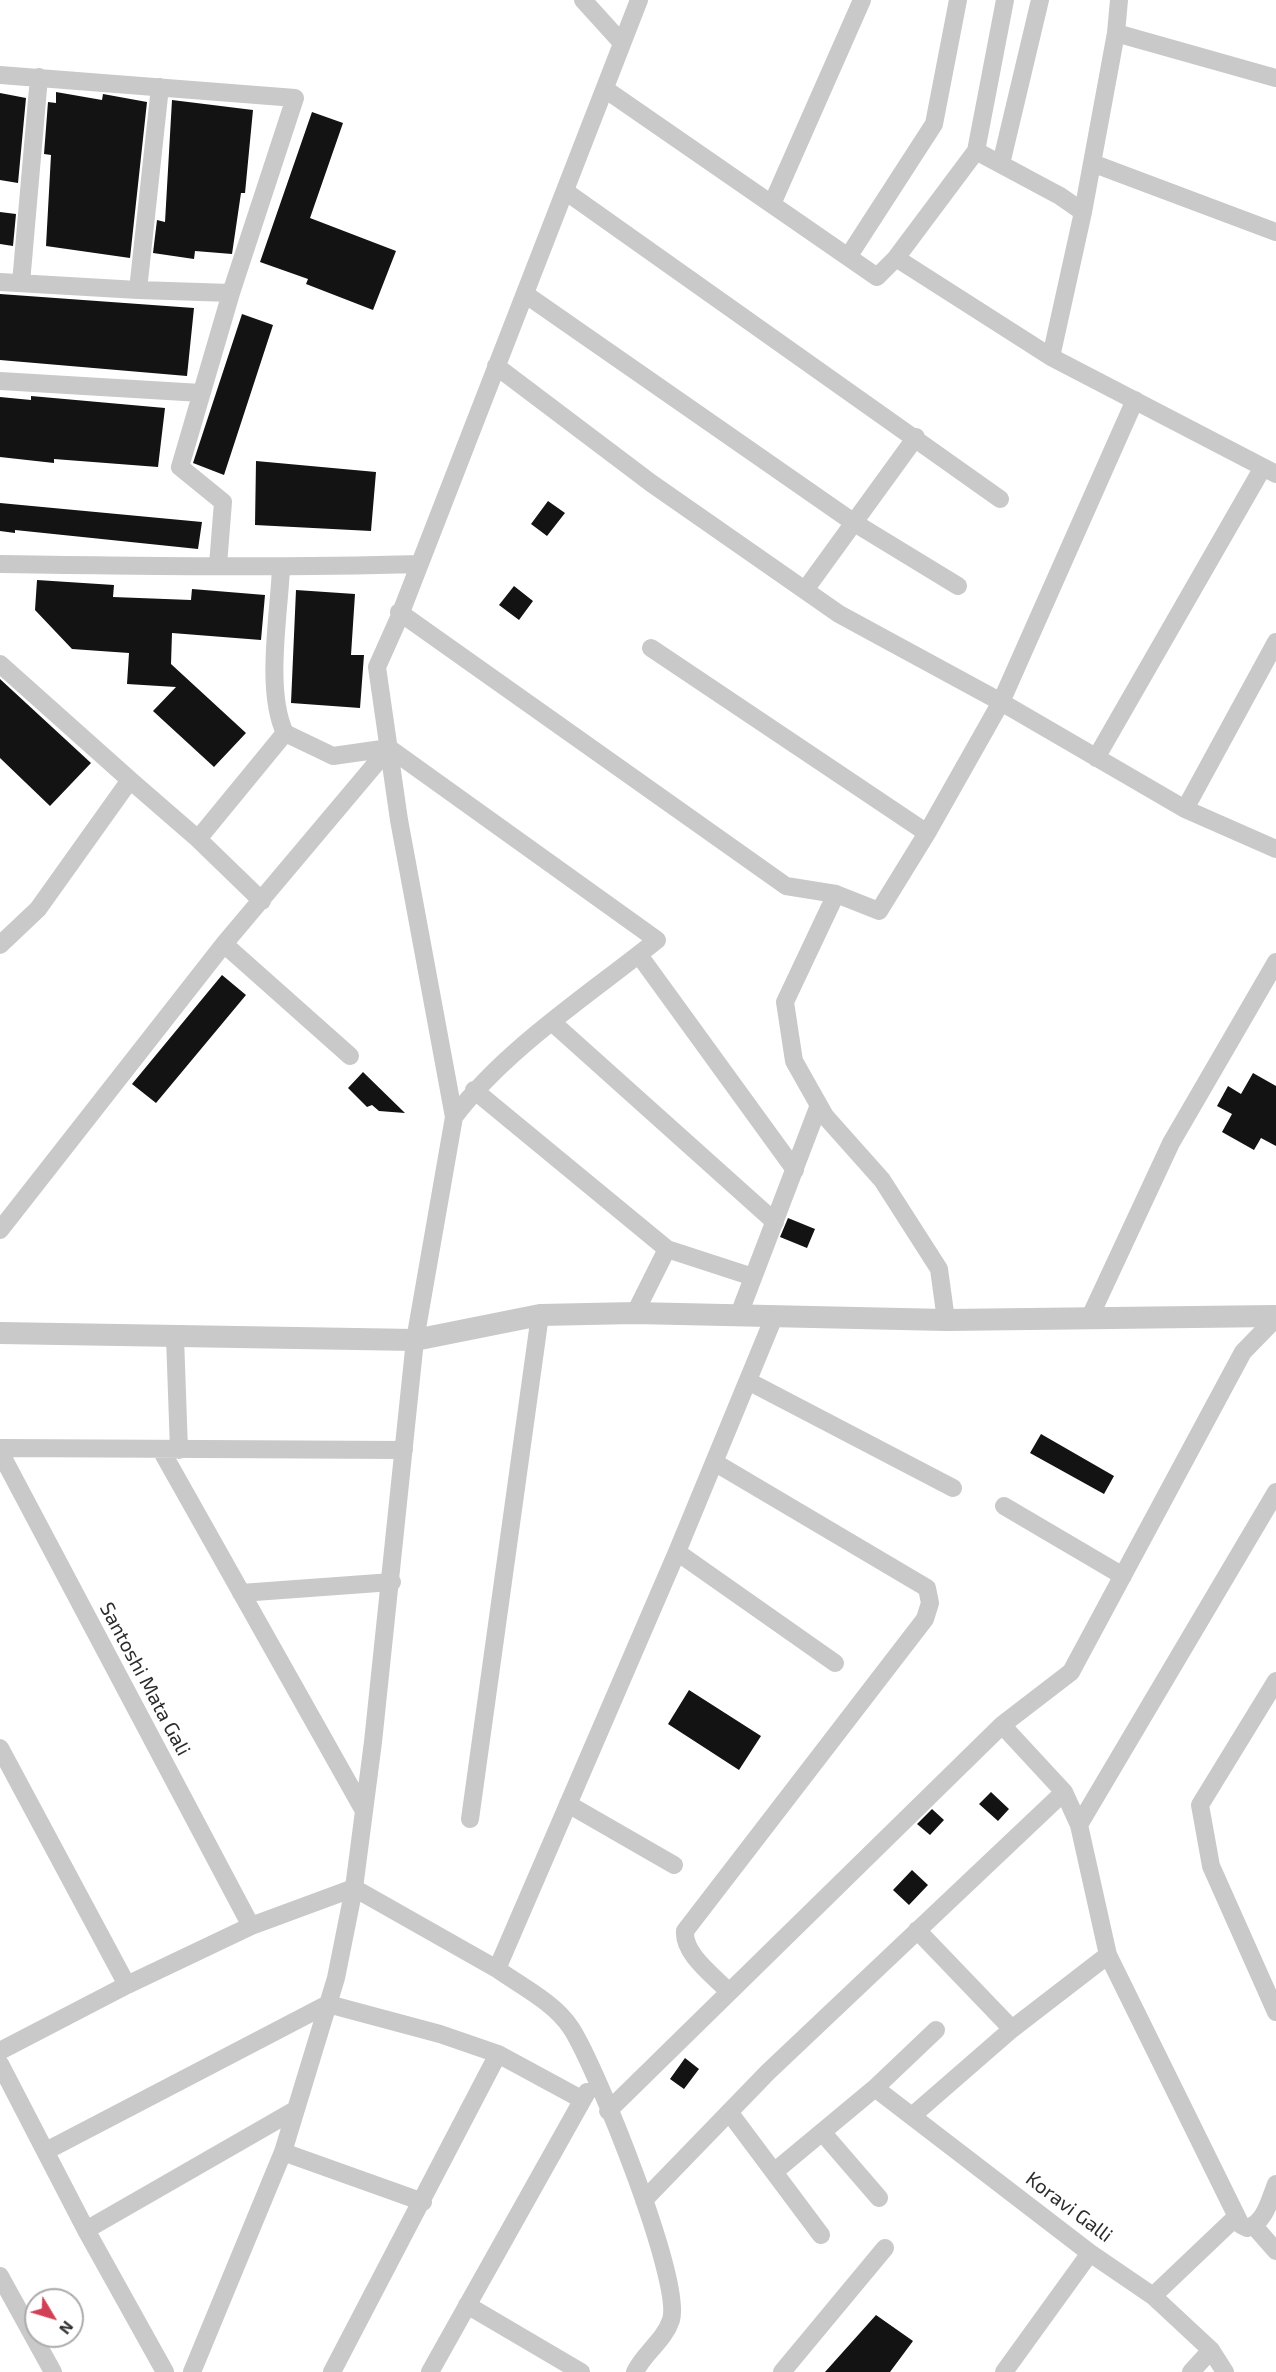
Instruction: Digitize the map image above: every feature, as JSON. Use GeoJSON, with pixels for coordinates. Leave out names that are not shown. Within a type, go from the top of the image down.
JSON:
{"type":"FeatureCollection","features":[{"type":"Feature","properties":{"kind":"street"},"geometry":{"type":"LineString","coordinates":[[584,0],[622,43]]}},
{"type":"Feature","properties":{"kind":"street"},"geometry":{"type":"LineString","coordinates":[[192,2372],[283,2152],[336,1978],[354,1888],[392,1582],[415,1340],[454,1117],[399,820],[377,667],[639,0]]}},
{"type":"Feature","properties":{"kind":"street"},"geometry":{"type":"LineString","coordinates":[[772,204],[862,0]]}},
{"type":"Feature","properties":{"kind":"street"},"geometry":{"type":"LineString","coordinates":[[848,257],[934,124],[958,0]]}},
{"type":"Feature","properties":{"kind":"street"},"geometry":{"type":"LineString","coordinates":[[605,89],[877,277],[896,258],[975,151],[1005,0]]}},
{"type":"Feature","properties":{"kind":"street"},"geometry":{"type":"LineString","coordinates":[[1001,164],[1040,0]]}},
{"type":"Feature","properties":{"kind":"street"},"geometry":{"type":"LineString","coordinates":[[1051,357],[1083,212],[1116,33],[1119,0]]}},
{"type":"Feature","properties":{"kind":"street"},"geometry":{"type":"LineString","coordinates":[[1116,33],[1276,78]]}},
{"type":"Feature","properties":{"kind":"street"},"geometry":{"type":"LineString","coordinates":[[0,75],[295,98],[231,292],[180,466],[224,502],[218,565]]}},
{"type":"Feature","properties":{"kind":"street"},"geometry":{"type":"LineString","coordinates":[[21,283],[39,77]]}},
{"type":"Feature","properties":{"kind":"street"},"geometry":{"type":"LineString","coordinates":[[138,290],[160,87]]}},
{"type":"Feature","properties":{"kind":"street"},"geometry":{"type":"LineString","coordinates":[[975,151],[1060,196],[1083,212]]}},
{"type":"Feature","properties":{"kind":"street"},"geometry":{"type":"LineString","coordinates":[[1092,163],[1276,232]]}},
{"type":"Feature","properties":{"kind":"street"},"geometry":{"type":"LineString","coordinates":[[565,191],[916,437],[1000,499]]}},
{"type":"Feature","properties":{"kind":"street"},"geometry":{"type":"LineString","coordinates":[[896,258],[1051,357],[1269,472],[1096,758]]}},
{"type":"Feature","properties":{"kind":"street"},"geometry":{"type":"LineString","coordinates":[[0,282],[138,290],[231,292]]}},
{"type":"Feature","properties":{"kind":"street"},"geometry":{"type":"LineString","coordinates":[[525,294],[853,522],[958,586]]}},
{"type":"Feature","properties":{"kind":"street"},"geometry":{"type":"LineString","coordinates":[[496,366],[651,483],[839,614],[1001,702],[1185,809],[1276,849]]}},
{"type":"Feature","properties":{"kind":"street"},"geometry":{"type":"LineString","coordinates":[[0,381],[201,393]]}},
{"type":"Feature","properties":{"kind":"street"},"geometry":{"type":"LineString","coordinates":[[399,612],[786,886],[836,894],[879,911],[927,833],[1001,702],[1135,400]]}},
{"type":"Feature","properties":{"kind":"street"},"geometry":{"type":"LineString","coordinates":[[805,590],[916,437]]}},
{"type":"Feature","properties":{"kind":"street"},"geometry":{"type":"LineString","coordinates":[[0,564],[218,565],[281,568],[419,564]]}},
{"type":"Feature","properties":{"kind":"street"},"geometry":{"type":"LineString","coordinates":[[281,568],[276,668],[277,717],[285,733],[333,756],[389,748],[657,940],[474,1090],[454,1117]]}},
{"type":"Feature","properties":{"kind":"street"},"geometry":{"type":"LineString","coordinates":[[1185,809],[1276,642]]}},
{"type":"Feature","properties":{"kind":"street"},"geometry":{"type":"LineString","coordinates":[[651,648],[927,833]]}},
{"type":"Feature","properties":{"kind":"street"},"geometry":{"type":"LineString","coordinates":[[0,664],[198,839],[262,901]]}},
{"type":"Feature","properties":{"kind":"street"},"geometry":{"type":"LineString","coordinates":[[198,839],[285,733]]}},
{"type":"Feature","properties":{"kind":"street"},"geometry":{"type":"LineString","coordinates":[[0,1230],[224,944],[389,748]]}},
{"type":"Feature","properties":{"kind":"street"},"geometry":{"type":"LineString","coordinates":[[0,945],[38,909],[130,780]]}},
{"type":"Feature","properties":{"kind":"street"},"geometry":{"type":"LineString","coordinates":[[836,894],[786,1002],[794,1061],[819,1105],[882,1180],[939,1269],[946,1320]]}},
{"type":"Feature","properties":{"kind":"street"},"geometry":{"type":"LineString","coordinates":[[224,944],[350,1056]]}},
{"type":"Feature","properties":{"kind":"street"},"geometry":{"type":"LineString","coordinates":[[639,955],[795,1170]]}},
{"type":"Feature","properties":{"kind":"street"},"geometry":{"type":"LineString","coordinates":[[1089,1319],[1171,1143],[1276,962]]}},
{"type":"Feature","properties":{"kind":"street"},"geometry":{"type":"LineString","coordinates":[[553,1023],[774,1222]]}},
{"type":"Feature","properties":{"kind":"street"},"geometry":{"type":"LineString","coordinates":[[474,1090],[667,1249],[753,1277]]}},
{"type":"Feature","properties":{"kind":"street"},"geometry":{"type":"LineString","coordinates":[[738,1317],[819,1105]]}},
{"type":"Feature","properties":{"kind":"street"},"geometry":{"type":"LineString","coordinates":[[635,1313],[667,1249]]}},
{"type":"Feature","properties":{"kind":"street"},"geometry":{"type":"LineString","coordinates":[[0,1333],[415,1340],[540,1315],[635,1313],[946,1320],[1276,1317]]}},
{"type":"Feature","properties":{"kind":"street"},"geometry":{"type":"LineString","coordinates":[[470,1819],[540,1315]]}},
{"type":"Feature","properties":{"kind":"street"},"geometry":{"type":"LineString","coordinates":[[497,1969],[677,1552],[774,1317]]}},
{"type":"Feature","properties":{"kind":"street"},"geometry":{"type":"LineString","coordinates":[[608,2111],[1002,1725],[1071,1672],[1243,1352],[1276,1317]]}},
{"type":"Feature","properties":{"kind":"street"},"geometry":{"type":"LineString","coordinates":[[175,1337],[170,1450],[241,1593],[363,1809]]}},
{"type":"Feature","properties":{"kind":"street"},"geometry":{"type":"LineString","coordinates":[[748,1381],[953,1488]]}},
{"type":"Feature","properties":{"kind":"street"},"geometry":{"type":"LineString","coordinates":[[0,1448],[404,1450]]}},
{"type":"Feature","properties":{"kind":"street","name":"Santoshi Mata Gali"},"geometry":{"type":"LineString","coordinates":[[0,1452],[251,1926]]}},
{"type":"Feature","properties":{"kind":"street"},"geometry":{"type":"LineString","coordinates":[[714,1462],[917,1581],[927,1588],[930,1603],[925,1619],[685,1931],[684,1940],[689,1949],[728,1991]]}},
{"type":"Feature","properties":{"kind":"street"},"geometry":{"type":"LineString","coordinates":[[1079,1825],[1276,1492]]}},
{"type":"Feature","properties":{"kind":"street"},"geometry":{"type":"LineString","coordinates":[[1004,1506],[1123,1576]]}},
{"type":"Feature","properties":{"kind":"street"},"geometry":{"type":"LineString","coordinates":[[677,1552],[835,1663]]}},
{"type":"Feature","properties":{"kind":"street"},"geometry":{"type":"LineString","coordinates":[[241,1593],[392,1582]]}},
{"type":"Feature","properties":{"kind":"street"},"geometry":{"type":"LineString","coordinates":[[1276,1681],[1200,1804],[1211,1866],[1276,2012]]}},
{"type":"Feature","properties":{"kind":"street"},"geometry":{"type":"LineString","coordinates":[[1002,1725],[1064,1792],[1079,1825],[1108,1955],[1235,2218],[1247,2228],[1254,2226],[1263,2216],[1276,2184]]}},
{"type":"Feature","properties":{"kind":"street"},"geometry":{"type":"LineString","coordinates":[[0,1748],[127,1985]]}},
{"type":"Feature","properties":{"kind":"street"},"geometry":{"type":"LineString","coordinates":[[644,2200],[729,2112],[1064,1792]]}},
{"type":"Feature","properties":{"kind":"street"},"geometry":{"type":"LineString","coordinates":[[568,1804],[674,1865]]}},
{"type":"Feature","properties":{"kind":"street"},"geometry":{"type":"LineString","coordinates":[[0,2051],[127,1985],[251,1926],[354,1888],[497,1969],[554,2010],[570,2026],[587,2056],[644,2200],[669,2278],[673,2303],[671,2320],[660,2341],[635,2372]]}},
{"type":"Feature","properties":{"kind":"street"},"geometry":{"type":"LineString","coordinates":[[917,1930],[1012,2029]]}},
{"type":"Feature","properties":{"kind":"street"},"geometry":{"type":"LineString","coordinates":[[912,2116],[1012,2029],[1108,1955]]}},
{"type":"Feature","properties":{"kind":"street"},"geometry":{"type":"LineString","coordinates":[[46,2151],[328,2004],[441,2034],[498,2054],[581,2099]]}},
{"type":"Feature","properties":{"kind":"street"},"geometry":{"type":"LineString","coordinates":[[774,2172],[875,2088],[936,2030]]}},
{"type":"Feature","properties":{"kind":"street"},"geometry":{"type":"LineString","coordinates":[[332,2372],[423,2202],[498,2054]]}},
{"type":"Feature","properties":{"kind":"street"},"geometry":{"type":"LineString","coordinates":[[0,2064],[86,2230],[165,2372]]}},
{"type":"Feature","properties":{"kind":"street"},"geometry":{"type":"LineString","coordinates":[[430,2372],[581,2099],[596,2081]]}},
{"type":"Feature","properties":{"kind":"street","name":"Koravi Galli"},"geometry":{"type":"LineString","coordinates":[[875,2088],[1089,2253],[1153,2296],[1211,2350],[1225,2372]]}},
{"type":"Feature","properties":{"kind":"street"},"geometry":{"type":"LineString","coordinates":[[86,2230],[295,2110]]}},
{"type":"Feature","properties":{"kind":"street"},"geometry":{"type":"LineString","coordinates":[[729,2112],[821,2235]]}},
{"type":"Feature","properties":{"kind":"street"},"geometry":{"type":"LineString","coordinates":[[822,2132],[879,2198]]}},
{"type":"Feature","properties":{"kind":"street"},"geometry":{"type":"LineString","coordinates":[[283,2152],[423,2202]]}},
{"type":"Feature","properties":{"kind":"street"},"geometry":{"type":"LineString","coordinates":[[1153,2296],[1235,2218]]}},
{"type":"Feature","properties":{"kind":"street"},"geometry":{"type":"LineString","coordinates":[[1254,2226],[1276,2251]]}},
{"type":"Feature","properties":{"kind":"street"},"geometry":{"type":"LineString","coordinates":[[788,2370],[885,2248]]}},
{"type":"Feature","properties":{"kind":"street"},"geometry":{"type":"LineString","coordinates":[[1004,2372],[1089,2253]]}},
{"type":"Feature","properties":{"kind":"street"},"geometry":{"type":"LineString","coordinates":[[0,2276],[53,2372]]}},
{"type":"Feature","properties":{"kind":"street"},"geometry":{"type":"LineString","coordinates":[[467,2305],[581,2372]]}},
{"type":"Feature","properties":{"kind":"street"},"geometry":{"type":"LineString","coordinates":[[1191,2372],[1211,2350]]}},
{"type":"Feature","properties":{"kind":"building"},"geometry":{"type":"Polygon","coordinates":[[[56,92],[102,100],[103,94],[147,102],[130,258],[46,246],[51,155],[44,154],[48,102],[56,103],[56,92]]]}},
{"type":"Feature","properties":{"kind":"building"},"geometry":{"type":"Polygon","coordinates":[[[0,93],[26,98],[18,183],[0,180],[0,93]]]}},
{"type":"Feature","properties":{"kind":"building"},"geometry":{"type":"Polygon","coordinates":[[[172,100],[253,110],[245,193],[241,193],[232,254],[195,251],[194,259],[153,253],[157,220],[165,222],[172,100]]]}},
{"type":"Feature","properties":{"kind":"building"},"geometry":{"type":"Polygon","coordinates":[[[312,112],[343,123],[310,218],[396,251],[373,310],[306,284],[308,279],[260,262],[312,112]]]}},
{"type":"Feature","properties":{"kind":"building"},"geometry":{"type":"Polygon","coordinates":[[[0,212],[16,214],[13,246],[0,244],[0,212]]]}},
{"type":"Feature","properties":{"kind":"building"},"geometry":{"type":"Polygon","coordinates":[[[0,294],[194,308],[187,376],[0,360],[0,294]]]}},
{"type":"Feature","properties":{"kind":"building"},"geometry":{"type":"Polygon","coordinates":[[[242,314],[273,325],[224,475],[193,463],[242,314]]]}},
{"type":"Feature","properties":{"kind":"building"},"geometry":{"type":"Polygon","coordinates":[[[31,396],[165,408],[158,467],[54,459],[54,463],[0,457],[0,397],[31,400],[31,396]]]}},
{"type":"Feature","properties":{"kind":"building"},"geometry":{"type":"Polygon","coordinates":[[[256,461],[376,472],[371,531],[255,525],[256,461]]]}},
{"type":"Feature","properties":{"kind":"building"},"geometry":{"type":"Polygon","coordinates":[[[548,501],[565,513],[547,536],[531,524],[548,501]]]}},
{"type":"Feature","properties":{"kind":"building"},"geometry":{"type":"Polygon","coordinates":[[[0,503],[202,522],[198,549],[15,530],[15,533],[0,531],[0,503]]]}},
{"type":"Feature","properties":{"kind":"building"},"geometry":{"type":"Polygon","coordinates":[[[37,580],[114,585],[113,597],[191,600],[192,589],[265,595],[261,640],[172,633],[171,664],[246,733],[214,767],[153,711],[176,687],[127,684],[129,653],[72,649],[35,610],[37,580]]]}},
{"type":"Feature","properties":{"kind":"building"},"geometry":{"type":"Polygon","coordinates":[[[514,586],[533,601],[519,620],[499,605],[514,586]]]}},
{"type":"Feature","properties":{"kind":"building"},"geometry":{"type":"Polygon","coordinates":[[[296,590],[355,594],[351,655],[364,655],[360,708],[291,703],[296,590]]]}},
{"type":"Feature","properties":{"kind":"building"},"geometry":{"type":"Polygon","coordinates":[[[0,679],[91,763],[50,806],[0,758],[0,679]]]}},
{"type":"Feature","properties":{"kind":"building"},"geometry":{"type":"Polygon","coordinates":[[[222,975],[246,995],[156,1103],[132,1084],[222,975]]]}},
{"type":"Feature","properties":{"kind":"building"},"geometry":{"type":"Polygon","coordinates":[[[363,1072],[405,1113],[379,1111],[372,1105],[367,1107],[348,1088],[363,1072]]]}},
{"type":"Feature","properties":{"kind":"building"},"geometry":{"type":"Polygon","coordinates":[[[1253,1073],[1276,1086],[1276,1146],[1261,1138],[1254,1150],[1222,1132],[1232,1114],[1217,1106],[1228,1086],[1241,1094],[1253,1073]]]}},
{"type":"Feature","properties":{"kind":"building"},"geometry":{"type":"Polygon","coordinates":[[[788,1218],[815,1229],[807,1248],[780,1237],[788,1218]]]}},
{"type":"Feature","properties":{"kind":"building"},"geometry":{"type":"Polygon","coordinates":[[[1041,1434],[1114,1476],[1104,1494],[1030,1453],[1041,1434]]]}},
{"type":"Feature","properties":{"kind":"building"},"geometry":{"type":"Polygon","coordinates":[[[689,1690],[761,1736],[739,1770],[668,1724],[689,1690]]]}},
{"type":"Feature","properties":{"kind":"building"},"geometry":{"type":"Polygon","coordinates":[[[991,1792],[1009,1809],[998,1821],[979,1804],[991,1792]]]}},
{"type":"Feature","properties":{"kind":"building"},"geometry":{"type":"Polygon","coordinates":[[[932,1809],[944,1820],[930,1835],[917,1824],[932,1809]]]}},
{"type":"Feature","properties":{"kind":"building"},"geometry":{"type":"Polygon","coordinates":[[[912,1870],[928,1885],[909,1905],[893,1890],[912,1870]]]}},
{"type":"Feature","properties":{"kind":"building"},"geometry":{"type":"Polygon","coordinates":[[[685,2058],[699,2069],[684,2089],[670,2079],[685,2058]]]}},
{"type":"Feature","properties":{"kind":"building"},"geometry":{"type":"Polygon","coordinates":[[[876,2315],[913,2341],[890,2372],[825,2372],[876,2315]]]}}]}
